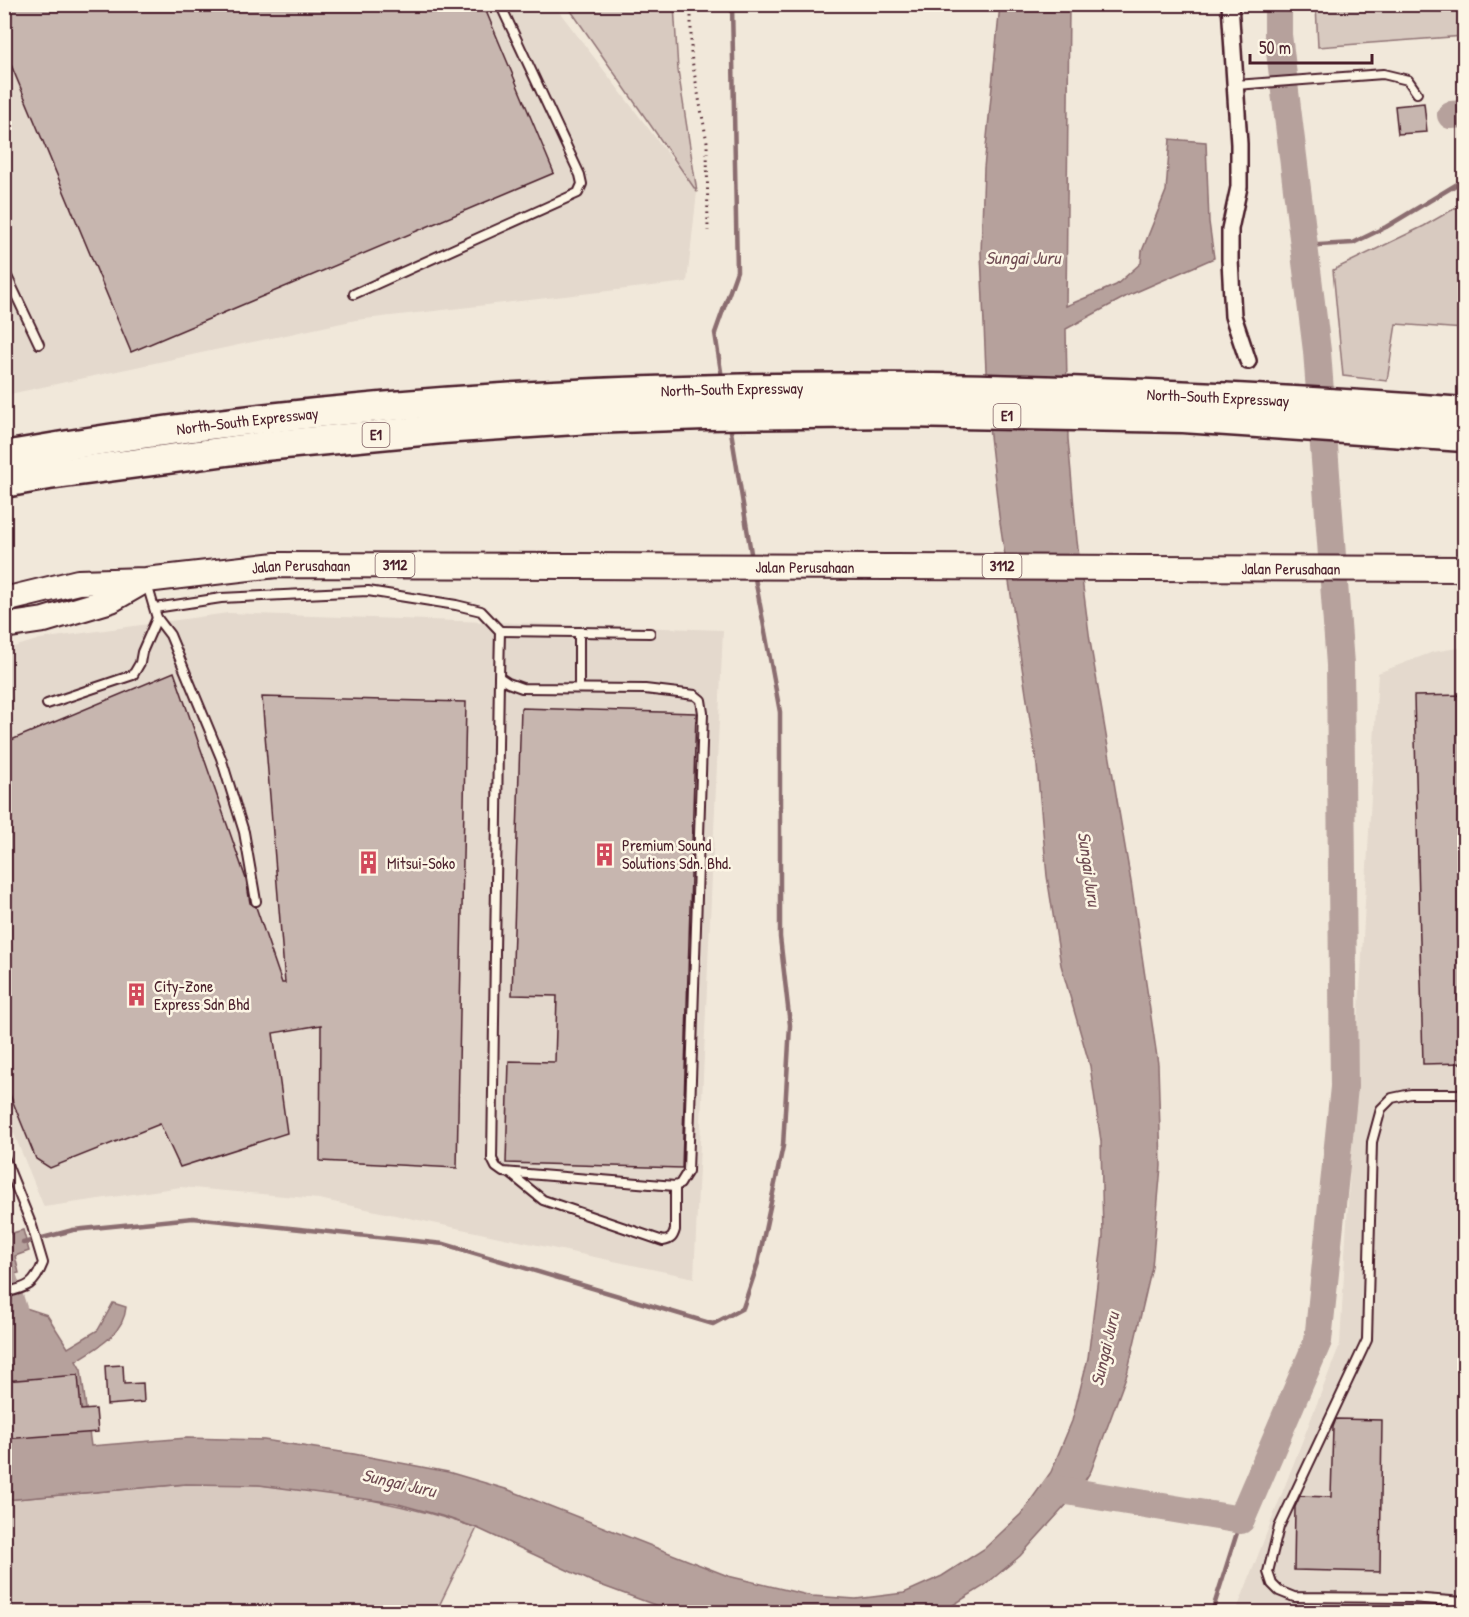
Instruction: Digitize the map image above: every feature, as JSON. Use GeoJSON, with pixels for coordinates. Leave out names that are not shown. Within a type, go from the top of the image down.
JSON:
{"type":"FeatureCollection","features":[{"type":"Feature","properties":{"kind":"highway","name":"North–South Expressway"},"geometry":{"type":"LineString","coordinates":[[4,456],[149,432],[316,412],[590,392],[705,402],[905,400],[1109,405],[1183,418],[1286,413],[1354,417],[1464,412]]}},
{"type":"Feature","properties":{"kind":"highway","name":"North–South Expressway"},"geometry":{"type":"LineString","coordinates":[[4,483],[276,445],[442,429],[590,419],[705,402]]}},
{"type":"Feature","properties":{"kind":"highway","name":"North–South Expressway"},"geometry":{"type":"LineString","coordinates":[[1354,417],[1464,437]]}},
{"type":"Feature","properties":{"kind":"main road","name":"Jalan Perusahaan"},"geometry":{"type":"LineString","coordinates":[[4,600],[78,582],[146,580],[276,565],[1464,569]]}},
{"type":"Feature","properties":{"kind":"main road","name":"Jalan Perusahaan"},"geometry":{"type":"LineString","coordinates":[[4,626],[44,620],[111,600],[146,580]]}},
{"type":"Feature","properties":{"kind":"street"},"geometry":{"type":"LineString","coordinates":[[1230,4],[1239,144],[1239,187],[1230,229],[1230,260],[1233,316],[1248,361]]}},
{"type":"Feature","properties":{"kind":"lane"},"geometry":{"type":"LineString","coordinates":[[354,294],[578,193],[582,184],[580,175],[500,4]]}},
{"type":"Feature","properties":{"kind":"lane"},"geometry":{"type":"LineString","coordinates":[[1237,85],[1332,76],[1383,74],[1408,80],[1417,93]]}},
{"type":"Feature","properties":{"kind":"lane"},"geometry":{"type":"LineString","coordinates":[[4,270],[39,344]]}},
{"type":"Feature","properties":{"kind":"lane"},"geometry":{"type":"LineString","coordinates":[[146,580],[157,618],[170,635],[221,758],[244,832],[256,901]]}},
{"type":"Feature","properties":{"kind":"lane"},"geometry":{"type":"LineString","coordinates":[[155,608],[221,598],[368,591],[481,611],[500,631],[499,677],[492,1159],[503,1173],[675,1186],[680,1184],[688,1171],[703,713],[701,700],[695,695],[645,689],[522,688],[499,677]]}},
{"type":"Feature","properties":{"kind":"lane"},"geometry":{"type":"LineString","coordinates":[[47,704],[133,675],[157,618]]}},
{"type":"Feature","properties":{"kind":"lane"},"geometry":{"type":"LineString","coordinates":[[500,631],[651,633]]}},
{"type":"Feature","properties":{"kind":"lane"},"geometry":{"type":"LineString","coordinates":[[579,632],[579,687]]}},
{"type":"Feature","properties":{"kind":"lane"},"geometry":{"type":"LineString","coordinates":[[1464,1094],[1411,1094],[1392,1098],[1381,1109],[1372,1142],[1367,1340],[1279,1527],[1268,1572],[1272,1584],[1279,1592],[1294,1597],[1411,1598],[1464,1602]]}},
{"type":"Feature","properties":{"kind":"lane"},"geometry":{"type":"LineString","coordinates":[[4,1157],[32,1226],[44,1263],[37,1279],[24,1288],[4,1293]]}},
{"type":"Feature","properties":{"kind":"lane"},"geometry":{"type":"LineString","coordinates":[[511,1174],[525,1188],[543,1200],[663,1241],[673,1237],[675,1230],[675,1186]]}},
{"type":"Feature","properties":{"kind":"path"},"geometry":{"type":"LineString","coordinates":[[691,4],[691,56],[707,142],[708,231]]}},
{"type":"Feature","properties":{"kind":"shaded area"},"geometry":{"type":"Polygon","coordinates":[[[4,5],[554,5],[697,192],[687,282],[356,320],[5,395],[4,5]]]}},
{"type":"Feature","properties":{"kind":"shaded area"},"geometry":{"type":"Polygon","coordinates":[[[567,5],[674,5],[678,70],[697,192],[567,5]]]}},
{"type":"Feature","properties":{"kind":"shaded area"},"geometry":{"type":"Polygon","coordinates":[[[1316,5],[1464,5],[1464,36],[1318,47],[1316,5]]]}},
{"type":"Feature","properties":{"kind":"shaded area"},"geometry":{"type":"Polygon","coordinates":[[[1464,203],[1464,329],[1396,324],[1387,381],[1343,376],[1333,270],[1424,226],[1464,203]]]}},
{"type":"Feature","properties":{"kind":"shaded area"},"geometry":{"type":"Polygon","coordinates":[[[228,613],[723,630],[694,1278],[319,1199],[181,1187],[44,1207],[5,1112],[4,650],[40,639],[228,613]]]}},
{"type":"Feature","properties":{"kind":"shaded area"},"geometry":{"type":"Polygon","coordinates":[[[1464,647],[1464,1612],[1236,1612],[1340,1344],[1378,673],[1433,652],[1464,647]]]}},
{"type":"Feature","properties":{"kind":"shaded area"},"geometry":{"type":"Polygon","coordinates":[[[186,1484],[260,1485],[343,1495],[397,1505],[477,1528],[436,1612],[5,1612],[4,1500],[186,1484]]]}},
{"type":"Feature","properties":{"kind":"water","name":"Sungai Juru"},"geometry":{"type":"Polygon","coordinates":[[[1000,5],[1069,5],[1066,306],[1116,285],[1141,263],[1142,251],[1166,191],[1170,139],[1206,142],[1209,222],[1214,258],[1127,296],[1066,329],[1068,439],[1077,541],[1090,641],[1131,882],[1158,1064],[1161,1166],[1152,1267],[1127,1374],[1091,1471],[1077,1493],[1020,1556],[984,1586],[938,1612],[674,1612],[595,1583],[477,1528],[442,1516],[395,1503],[259,1485],[186,1484],[5,1500],[5,1316],[20,1306],[47,1315],[68,1348],[98,1330],[113,1303],[126,1307],[124,1317],[115,1333],[76,1361],[81,1370],[91,1446],[187,1438],[264,1440],[448,1472],[509,1490],[728,1576],[812,1596],[856,1599],[904,1593],[942,1576],[984,1549],[1021,1514],[1051,1472],[1072,1421],[1088,1358],[1103,1236],[1101,1141],[1090,1066],[1061,965],[1047,876],[1037,766],[999,516],[988,418],[981,253],[984,168],[1000,5]]]}},
{"type":"Feature","properties":{"kind":"water"},"geometry":{"type":"Polygon","coordinates":[[[4,1224],[9,1234],[23,1230],[29,1251],[15,1256],[19,1273],[5,1276],[4,1224]]]}},
{"type":"Feature","properties":{"kind":"building"},"geometry":{"type":"Polygon","coordinates":[[[4,4],[483,4],[554,173],[131,352],[4,48],[4,4]]]}},
{"type":"Feature","properties":{"kind":"building"},"geometry":{"type":"Polygon","coordinates":[[[1424,103],[1427,132],[1398,134],[1395,106],[1424,103]]]}},
{"type":"Feature","properties":{"kind":"building"},"geometry":{"type":"Polygon","coordinates":[[[174,672],[246,879],[250,903],[256,907],[282,983],[285,983],[262,697],[466,702],[457,1168],[320,1161],[321,1025],[273,1033],[287,1133],[180,1167],[160,1124],[50,1168],[36,1159],[4,1080],[4,743],[174,672]]]}},
{"type":"Feature","properties":{"kind":"building"},"geometry":{"type":"Polygon","coordinates":[[[1464,695],[1464,1063],[1423,1064],[1414,696],[1464,695]]]}},
{"type":"Feature","properties":{"kind":"building","name":"Premium Sound Solutions Sdn. Bhd."},"geometry":{"type":"Polygon","coordinates":[[[521,708],[696,713],[682,1168],[506,1163],[509,1061],[555,1062],[557,996],[512,995],[521,708]]]}},
{"type":"Feature","properties":{"kind":"building"},"geometry":{"type":"Polygon","coordinates":[[[123,1365],[124,1384],[143,1383],[144,1402],[107,1405],[105,1366],[123,1365]]]}},
{"type":"Feature","properties":{"kind":"building"},"geometry":{"type":"Polygon","coordinates":[[[78,1375],[81,1410],[96,1409],[98,1432],[4,1439],[4,1381],[78,1375]]]}},
{"type":"Feature","properties":{"kind":"building"},"geometry":{"type":"Polygon","coordinates":[[[1336,1419],[1382,1420],[1380,1572],[1294,1570],[1295,1507],[1300,1496],[1331,1497],[1333,1427],[1336,1419]]]}},
{"type":"Feature","properties":{"kind":"waterway"},"geometry":{"type":"LineString","coordinates":[[722,378],[715,333],[737,271],[732,4]]}},
{"type":"Feature","properties":{"kind":"waterway"},"geometry":{"type":"LineString","coordinates":[[1055,1489],[1241,1520],[1318,1341],[1344,1087],[1340,665],[1317,351],[1278,35],[1278,4]]}},
{"type":"Feature","properties":{"kind":"waterway"},"geometry":{"type":"LineString","coordinates":[[1451,115],[1464,114]]}},
{"type":"Feature","properties":{"kind":"waterway"},"geometry":{"type":"LineString","coordinates":[[1302,246],[1353,243],[1386,227],[1464,180]]}},
{"type":"Feature","properties":{"kind":"waterway"},"geometry":{"type":"LineString","coordinates":[[730,425],[752,559]]}},
{"type":"Feature","properties":{"kind":"waterway"},"geometry":{"type":"LineString","coordinates":[[23,1243],[73,1230],[193,1218],[444,1244],[713,1324],[743,1308],[758,1263],[783,1146],[790,1025],[780,937],[780,712],[754,573]]}},
{"type":"Feature","properties":{"kind":"waterway"},"geometry":{"type":"LineString","coordinates":[[4,1281],[25,1347]]}},
{"type":"Feature","properties":{"kind":"waterway"},"geometry":{"type":"LineString","coordinates":[[1212,1612],[1241,1520]]}},
{"type":"Feature","properties":{"kind":"place","name":"Premium Sound Solutions Sdn. Bhd."},"geometry":{"type":"Point","coordinates":[604,854]}},
{"type":"Feature","properties":{"kind":"place","name":"Mitsui-Soko"},"geometry":{"type":"Point","coordinates":[369,863]}},
{"type":"Feature","properties":{"kind":"place","name":"City-Zone Express Sdn Bhd"},"geometry":{"type":"Point","coordinates":[136,995]}}]}
